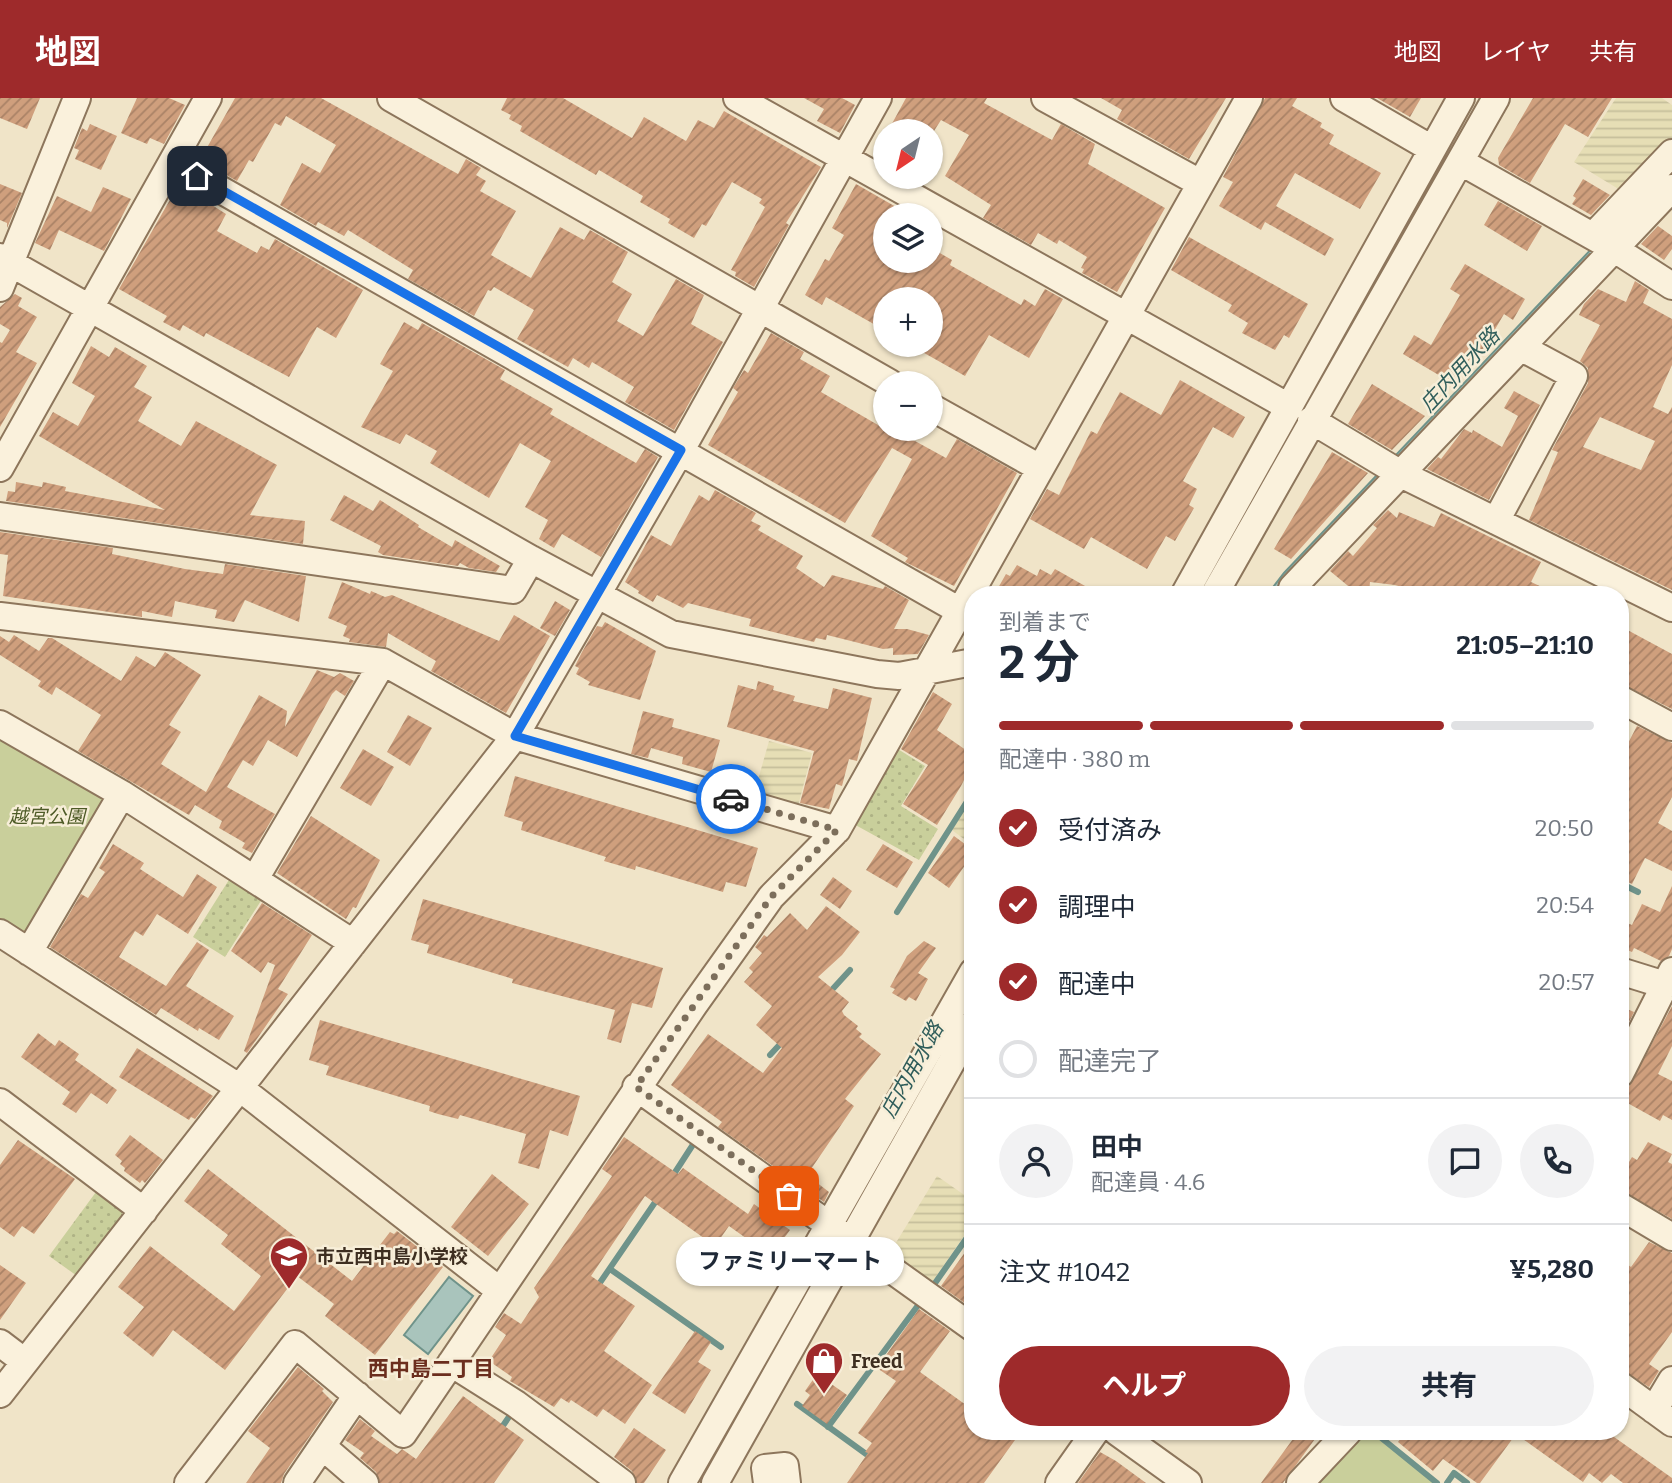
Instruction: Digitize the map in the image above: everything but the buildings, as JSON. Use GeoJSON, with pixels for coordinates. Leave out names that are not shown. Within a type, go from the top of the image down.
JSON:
{"type":"FeatureCollection","features":[{"type":"Feature","properties":{"kind":"street"},"geometry":{"type":"LineString","coordinates":[[0,288],[5,260],[77,98]]}},
{"type":"Feature","properties":{"kind":"street"},"geometry":{"type":"LineString","coordinates":[[0,468],[208,98]]}},
{"type":"Feature","properties":{"kind":"street"},"geometry":{"type":"LineString","coordinates":[[391,98],[873,373]]}},
{"type":"Feature","properties":{"kind":"street"},"geometry":{"type":"LineString","coordinates":[[737,98],[1300,414],[1394,470],[1627,586]]}},
{"type":"Feature","properties":{"kind":"street"},"geometry":{"type":"LineString","coordinates":[[0,1394],[515,736],[681,450],[878,98]]}},
{"type":"Feature","properties":{"kind":"street"},"geometry":{"type":"LineString","coordinates":[[1045,98],[1200,183]]}},
{"type":"Feature","properties":{"kind":"street"},"geometry":{"type":"LineString","coordinates":[[974,586],[1249,98]]}},
{"type":"Feature","properties":{"kind":"street"},"geometry":{"type":"LineString","coordinates":[[1344,98],[1432,149]]}},
{"type":"Feature","properties":{"kind":"street"},"geometry":{"type":"LineString","coordinates":[[1218,586],[1300,414],[1432,149],[1461,98]]}},
{"type":"Feature","properties":{"kind":"street"},"geometry":{"type":"LineString","coordinates":[[1190,586],[1461,162],[1496,98]]}},
{"type":"Feature","properties":{"kind":"street"},"geometry":{"type":"LineString","coordinates":[[1294,586],[1394,470],[1522,348],[1672,153]]}},
{"type":"Feature","properties":{"kind":"street"},"geometry":{"type":"LineString","coordinates":[[172,162],[960,611]]}},
{"type":"Feature","properties":{"kind":"street"},"geometry":{"type":"LineString","coordinates":[[1461,162],[1603,242],[1672,286]]}},
{"type":"Feature","properties":{"kind":"street"},"geometry":{"type":"LineString","coordinates":[[1603,242],[1672,188]]}},
{"type":"Feature","properties":{"kind":"street"},"geometry":{"type":"LineString","coordinates":[[5,260],[531,559],[671,634],[877,674],[900,676],[964,664]]}},
{"type":"Feature","properties":{"kind":"street"},"geometry":{"type":"LineString","coordinates":[[1496,521],[1574,376],[1522,348]]}},
{"type":"Feature","properties":{"kind":"street"},"geometry":{"type":"LineString","coordinates":[[943,414],[1040,468]]}},
{"type":"Feature","properties":{"kind":"street"},"geometry":{"type":"LineString","coordinates":[[0,516],[513,590],[531,559]]}},
{"type":"Feature","properties":{"kind":"street"},"geometry":{"type":"LineString","coordinates":[[1629,587],[1672,608]]}},
{"type":"Feature","properties":{"kind":"street"},"geometry":{"type":"LineString","coordinates":[[188,1483],[295,1344],[403,1434],[636,1087],[771,897],[837,830],[964,604]]}},
{"type":"Feature","properties":{"kind":"street"},"geometry":{"type":"LineString","coordinates":[[0,616],[383,662],[515,736],[837,830]]}},
{"type":"Feature","properties":{"kind":"street"},"geometry":{"type":"LineString","coordinates":[[255,879],[383,662]]}},
{"type":"Feature","properties":{"kind":"street"},"geometry":{"type":"LineString","coordinates":[[1629,704],[1672,727]]}},
{"type":"Feature","properties":{"kind":"street"},"geometry":{"type":"LineString","coordinates":[[0,724],[122,794],[353,943]]}},
{"type":"Feature","properties":{"kind":"street"},"geometry":{"type":"LineString","coordinates":[[29,952],[122,794]]}},
{"type":"Feature","properties":{"kind":"street"},"geometry":{"type":"LineString","coordinates":[[0,933],[240,1088],[499,1290]]}},
{"type":"Feature","properties":{"kind":"street"},"geometry":{"type":"LineString","coordinates":[[1629,975],[1667,992],[1629,1058]]}},
{"type":"Feature","properties":{"kind":"street"},"geometry":{"type":"LineString","coordinates":[[715,1483],[964,990]]}},
{"type":"Feature","properties":{"kind":"street"},"geometry":{"type":"LineString","coordinates":[[682,1483],[964,1038]]}},
{"type":"Feature","properties":{"kind":"street"},"geometry":{"type":"LineString","coordinates":[[636,1087],[964,1322]]}},
{"type":"Feature","properties":{"kind":"street"},"geometry":{"type":"LineString","coordinates":[[0,1102],[144,1211]]}},
{"type":"Feature","properties":{"kind":"street"},"geometry":{"type":"LineString","coordinates":[[1629,1211],[1672,1237]]}},
{"type":"Feature","properties":{"kind":"street"},"geometry":{"type":"LineString","coordinates":[[0,1343],[25,1362]]}},
{"type":"Feature","properties":{"kind":"street"},"geometry":{"type":"LineString","coordinates":[[451,1363],[516,1404],[622,1483]]}},
{"type":"Feature","properties":{"kind":"street"},"geometry":{"type":"LineString","coordinates":[[1629,1391],[1663,1416],[1672,1380]]}},
{"type":"Feature","properties":{"kind":"street"},"geometry":{"type":"LineString","coordinates":[[296,1483],[357,1395]]}},
{"type":"Feature","properties":{"kind":"street"},"geometry":{"type":"LineString","coordinates":[[1059,1483],[1089,1440]]}},
{"type":"Feature","properties":{"kind":"street"},"geometry":{"type":"LineString","coordinates":[[1128,1440],[1188,1483]]}},
{"type":"Feature","properties":{"kind":"street"},"geometry":{"type":"LineString","coordinates":[[1300,1483],[1340,1440]]}},
{"type":"Feature","properties":{"kind":"street"},"geometry":{"type":"LineString","coordinates":[[322,1446],[365,1483]]}},
{"type":"Feature","properties":{"kind":"street"},"geometry":{"type":"LineString","coordinates":[[767,1483],[765,1468],[785,1466],[787,1483]]}},
{"type":"Feature","properties":{"kind":"shaded area"},"geometry":{"type":"Polygon","coordinates":[[[1616,98],[1662,98],[1672,105],[1672,143],[1625,193],[1574,162],[1616,98]]]}},
{"type":"Feature","properties":{"kind":"shaded area"},"geometry":{"type":"Polygon","coordinates":[[[769,741],[812,753],[798,806],[754,794],[769,741]]]}},
{"type":"Feature","properties":{"kind":"shaded area"},"geometry":{"type":"Polygon","coordinates":[[[964,811],[964,839],[952,830],[964,811]]]}},
{"type":"Feature","properties":{"kind":"shaded area"},"geometry":{"type":"Polygon","coordinates":[[[937,1176],[964,1195],[964,1236],[930,1285],[889,1254],[937,1176]]]}},
{"type":"Feature","properties":{"kind":"green space","name":"越宮公園"},"geometry":{"type":"Polygon","coordinates":[[[0,735],[107,796],[34,934],[22,937],[0,923],[0,735]]]}},
{"type":"Feature","properties":{"kind":"green space"},"geometry":{"type":"Polygon","coordinates":[[[893,746],[925,766],[901,806],[938,829],[919,860],[850,822],[893,746]]]}},
{"type":"Feature","properties":{"kind":"green space"},"geometry":{"type":"Polygon","coordinates":[[[232,875],[264,896],[225,957],[193,937],[232,875]]]}},
{"type":"Feature","properties":{"kind":"green space"},"geometry":{"type":"Polygon","coordinates":[[[96,1192],[122,1211],[123,1223],[80,1278],[49,1256],[96,1192]]]}},
{"type":"Feature","properties":{"kind":"green space"},"geometry":{"type":"Polygon","coordinates":[[[1352,1440],[1383,1440],[1436,1483],[1312,1483],[1352,1440]]]}},
{"type":"Feature","properties":{"kind":"water"},"geometry":{"type":"Polygon","coordinates":[[[1672,164],[1672,176],[1286,586],[1274,586],[1672,164]]]}},
{"type":"Feature","properties":{"kind":"water"},"geometry":{"type":"Polygon","coordinates":[[[449,1277],[473,1296],[428,1354],[404,1335],[449,1277]]]}},
{"type":"Feature","properties":{"kind":"waterway"},"geometry":{"type":"LineString","coordinates":[[897,912],[964,806]]}},
{"type":"Feature","properties":{"kind":"waterway"},"geometry":{"type":"LineString","coordinates":[[1629,888],[1638,892]]}},
{"type":"Feature","properties":{"kind":"waterway"},"geometry":{"type":"LineString","coordinates":[[829,993],[850,970]]}},
{"type":"Feature","properties":{"kind":"waterway"},"geometry":{"type":"LineString","coordinates":[[770,1055],[783,1041]]}},
{"type":"Feature","properties":{"kind":"waterway","name":"庄内用水路"},"geometry":{"type":"LineString","coordinates":[[881,1160],[906,1116]]}},
{"type":"Feature","properties":{"kind":"waterway"},"geometry":{"type":"LineString","coordinates":[[672,1177],[694,1143]]}},
{"type":"Feature","properties":{"kind":"waterway"},"geometry":{"type":"LineString","coordinates":[[597,1287],[658,1198]]}},
{"type":"Feature","properties":{"kind":"waterway"},"geometry":{"type":"LineString","coordinates":[[933,1286],[964,1242]]}},
{"type":"Feature","properties":{"kind":"waterway"},"geometry":{"type":"LineString","coordinates":[[610,1269],[721,1347]]}},
{"type":"Feature","properties":{"kind":"waterway","name":"庄内用水路"},"geometry":{"type":"LineString","coordinates":[[774,1352],[801,1302]]}},
{"type":"Feature","properties":{"kind":"waterway"},"geometry":{"type":"LineString","coordinates":[[828,1427],[919,1304]]}},
{"type":"Feature","properties":{"kind":"waterway"},"geometry":{"type":"LineString","coordinates":[[797,1404],[873,1459]]}},
{"type":"Feature","properties":{"kind":"waterway"},"geometry":{"type":"LineString","coordinates":[[500,1430],[513,1411]]}},
{"type":"Feature","properties":{"kind":"waterway"},"geometry":{"type":"LineString","coordinates":[[1384,1440],[1437,1483]]}},
{"type":"Feature","properties":{"kind":"waterway"},"geometry":{"type":"LineString","coordinates":[[1447,1483],[1454,1473],[1467,1483]]}},
{"type":"Feature","properties":{"kind":"way so far"},"geometry":{"type":"LineString","coordinates":[[731,799],[837,830],[771,897],[636,1087],[789,1196]]}},
{"type":"Feature","properties":{"kind":"place","name":"ファミリーマート"},"geometry":{"type":"Point","coordinates":[789,1196]}},
{"type":"Feature","properties":{"kind":"place","name":"市立西中島小学校"},"geometry":{"type":"Point","coordinates":[289,1290]}},
{"type":"Feature","properties":{"kind":"place","name":"Freed"},"geometry":{"type":"Point","coordinates":[824,1395]}},
{"type":"Feature","properties":{"kind":"district","name":"西中島二丁目"},"geometry":{"type":"Point","coordinates":[431,1369]}},
{"type":"Feature","properties":{"kind":"route"},"geometry":{"type":"LineString","coordinates":[[197,176],[681,450],[515,736],[731,799]]}}]}
